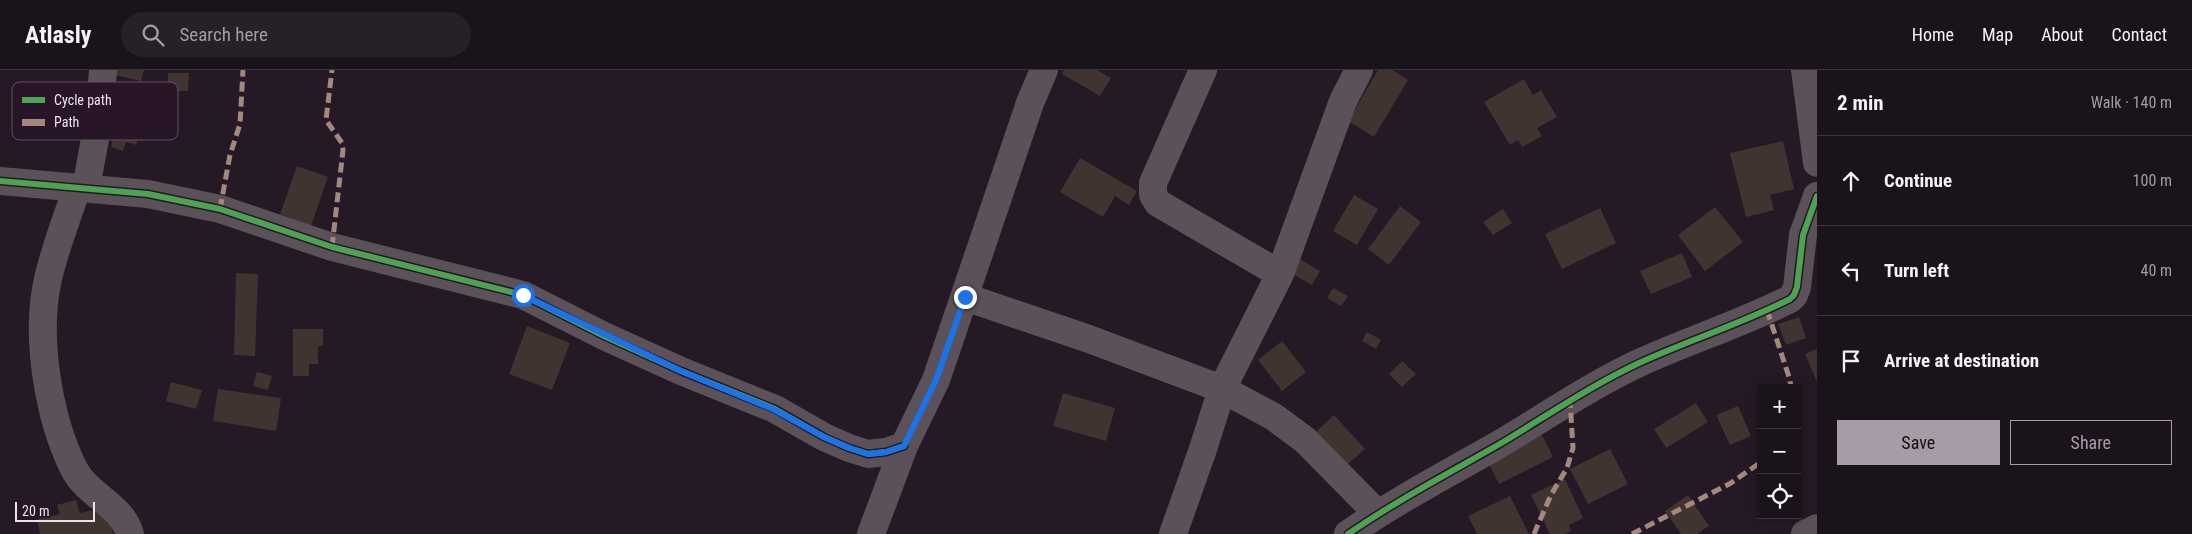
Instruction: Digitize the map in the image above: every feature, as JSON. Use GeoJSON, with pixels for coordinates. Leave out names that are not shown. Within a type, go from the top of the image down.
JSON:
{"type":"FeatureCollection","features":[{"type":"Feature","properties":{"kind":"street"},"geometry":{"type":"LineString","coordinates":[[871,534],[904,446],[936,380],[1030,103],[1044,70]]}},
{"type":"Feature","properties":{"kind":"street"},"geometry":{"type":"LineString","coordinates":[[1203,70],[1153,183],[1153,194],[1158,202],[1280,274]]}},
{"type":"Feature","properties":{"kind":"street"},"geometry":{"type":"LineString","coordinates":[[1179,530],[1222,389],[1280,274],[1343,101],[1359,70]]}},
{"type":"Feature","properties":{"kind":"street"},"geometry":{"type":"LineString","coordinates":[[1805,70],[1817,162]]}},
{"type":"Feature","properties":{"kind":"street"},"geometry":{"type":"LineString","coordinates":[[93,140],[82,188],[48,278],[42,334],[47,375],[60,437],[75,471],[90,489],[123,517],[130,534]]}},
{"type":"Feature","properties":{"kind":"street"},"geometry":{"type":"LineString","coordinates":[[0,181],[148,194],[220,209],[332,246],[523,295],[604,336],[681,371],[775,410],[824,437],[868,454],[886,452],[904,446]]}},
{"type":"Feature","properties":{"kind":"street"},"geometry":{"type":"LineString","coordinates":[[1348,534],[1377,513],[1499,444],[1570,400],[1639,363],[1734,325],[1790,299],[1797,287],[1803,234],[1817,196]]}},
{"type":"Feature","properties":{"kind":"street"},"geometry":{"type":"LineString","coordinates":[[965,297],[1089,339],[1222,389],[1274,418],[1306,440],[1377,513]]}},
{"type":"Feature","properties":{"kind":"street"},"geometry":{"type":"LineString","coordinates":[[868,454],[890,483]]}},
{"type":"Feature","properties":{"kind":"street"},"geometry":{"type":"LineString","coordinates":[[1805,534],[1817,528]]}},
{"type":"Feature","properties":{"kind":"building"},"geometry":{"type":"Polygon","coordinates":[[[104,70],[144,70],[141,81],[103,72],[104,70]]]}},
{"type":"Feature","properties":{"kind":"building"},"geometry":{"type":"Polygon","coordinates":[[[1064,70],[1097,70],[1111,78],[1100,96],[1062,74],[1064,70]]]}},
{"type":"Feature","properties":{"kind":"building"},"geometry":{"type":"Polygon","coordinates":[[[1378,70],[1392,70],[1408,80],[1374,137],[1348,121],[1378,70]]]}},
{"type":"Feature","properties":{"kind":"building"},"geometry":{"type":"Polygon","coordinates":[[[168,73],[189,73],[188,91],[178,91],[178,82],[168,82],[168,73]]]}},
{"type":"Feature","properties":{"kind":"building"},"geometry":{"type":"Polygon","coordinates":[[[1524,79],[1533,95],[1541,90],[1557,117],[1537,128],[1542,136],[1522,147],[1518,140],[1510,145],[1484,102],[1524,79]]]}},
{"type":"Feature","properties":{"kind":"building"},"geometry":{"type":"Polygon","coordinates":[[[113,140],[137,140],[136,145],[126,142],[123,151],[111,147],[113,140]]]}},
{"type":"Feature","properties":{"kind":"building"},"geometry":{"type":"Polygon","coordinates":[[[1783,141],[1794,189],[1770,195],[1774,210],[1746,217],[1730,153],[1783,141]]]}},
{"type":"Feature","properties":{"kind":"building"},"geometry":{"type":"Polygon","coordinates":[[[1080,158],[1137,191],[1129,205],[1115,196],[1103,217],[1060,192],[1080,158]]]}},
{"type":"Feature","properties":{"kind":"building"},"geometry":{"type":"Polygon","coordinates":[[[297,166],[328,177],[311,226],[280,214],[297,166]]]}},
{"type":"Feature","properties":{"kind":"building"},"geometry":{"type":"Polygon","coordinates":[[[1354,195],[1378,209],[1357,245],[1333,231],[1354,195]]]}},
{"type":"Feature","properties":{"kind":"building"},"geometry":{"type":"Polygon","coordinates":[[[1400,206],[1421,222],[1389,265],[1368,249],[1400,206]]]}},
{"type":"Feature","properties":{"kind":"building"},"geometry":{"type":"Polygon","coordinates":[[[1715,207],[1743,242],[1705,271],[1678,235],[1715,207]]]}},
{"type":"Feature","properties":{"kind":"building"},"geometry":{"type":"Polygon","coordinates":[[[1600,208],[1616,243],[1562,269],[1545,234],[1600,208]]]}},
{"type":"Feature","properties":{"kind":"building"},"geometry":{"type":"Polygon","coordinates":[[[1503,209],[1512,223],[1493,235],[1483,222],[1503,209]]]}},
{"type":"Feature","properties":{"kind":"building"},"geometry":{"type":"Polygon","coordinates":[[[1682,253],[1692,277],[1651,294],[1640,271],[1682,253]]]}},
{"type":"Feature","properties":{"kind":"building"},"geometry":{"type":"Polygon","coordinates":[[[1298,258],[1320,271],[1312,285],[1289,272],[1298,258]]]}},
{"type":"Feature","properties":{"kind":"building"},"geometry":{"type":"Polygon","coordinates":[[[236,273],[258,274],[255,356],[234,355],[236,273]]]}},
{"type":"Feature","properties":{"kind":"building"},"geometry":{"type":"Polygon","coordinates":[[[1333,288],[1348,296],[1341,306],[1327,298],[1333,288]]]}},
{"type":"Feature","properties":{"kind":"building"},"geometry":{"type":"Polygon","coordinates":[[[1799,317],[1806,338],[1786,345],[1778,324],[1799,317]]]}},
{"type":"Feature","properties":{"kind":"building"},"geometry":{"type":"Polygon","coordinates":[[[527,326],[570,343],[552,390],[509,374],[527,326]]]}},
{"type":"Feature","properties":{"kind":"building"},"geometry":{"type":"Polygon","coordinates":[[[293,329],[323,329],[323,346],[318,346],[318,364],[309,364],[309,376],[293,376],[293,329]]]}},
{"type":"Feature","properties":{"kind":"building"},"geometry":{"type":"Polygon","coordinates":[[[1367,332],[1381,340],[1376,349],[1362,341],[1367,332]]]}},
{"type":"Feature","properties":{"kind":"building"},"geometry":{"type":"Polygon","coordinates":[[[1282,341],[1306,372],[1282,391],[1258,360],[1282,341]]]}},
{"type":"Feature","properties":{"kind":"building"},"geometry":{"type":"Polygon","coordinates":[[[1817,349],[1817,382],[1805,354],[1817,349]]]}},
{"type":"Feature","properties":{"kind":"building"},"geometry":{"type":"Polygon","coordinates":[[[1402,361],[1416,374],[1402,387],[1389,374],[1402,361]]]}},
{"type":"Feature","properties":{"kind":"building"},"geometry":{"type":"Polygon","coordinates":[[[257,372],[272,376],[268,390],[253,386],[257,372]]]}},
{"type":"Feature","properties":{"kind":"building"},"geometry":{"type":"Polygon","coordinates":[[[171,382],[202,390],[196,409],[166,401],[171,382]]]}},
{"type":"Feature","properties":{"kind":"building"},"geometry":{"type":"Polygon","coordinates":[[[218,389],[281,398],[276,431],[213,421],[218,389]]]}},
{"type":"Feature","properties":{"kind":"building"},"geometry":{"type":"Polygon","coordinates":[[[1063,393],[1115,408],[1106,441],[1053,426],[1063,393]]]}},
{"type":"Feature","properties":{"kind":"building"},"geometry":{"type":"Polygon","coordinates":[[[1696,403],[1708,422],[1666,448],[1654,429],[1696,403]]]}},
{"type":"Feature","properties":{"kind":"building"},"geometry":{"type":"Polygon","coordinates":[[[1738,406],[1751,436],[1730,445],[1716,415],[1738,406]]]}},
{"type":"Feature","properties":{"kind":"building"},"geometry":{"type":"Polygon","coordinates":[[[1334,415],[1365,449],[1347,465],[1316,432],[1334,415]]]}},
{"type":"Feature","properties":{"kind":"building"},"geometry":{"type":"Polygon","coordinates":[[[1538,427],[1553,457],[1499,484],[1484,454],[1538,427]]]}},
{"type":"Feature","properties":{"kind":"building"},"geometry":{"type":"Polygon","coordinates":[[[1610,449],[1628,484],[1588,504],[1570,469],[1610,449]]]}},
{"type":"Feature","properties":{"kind":"building"},"geometry":{"type":"Polygon","coordinates":[[[1565,479],[1583,518],[1569,525],[1571,531],[1564,534],[1550,534],[1531,495],[1565,479]]]}},
{"type":"Feature","properties":{"kind":"building"},"geometry":{"type":"Polygon","coordinates":[[[1688,495],[1709,526],[1697,534],[1681,534],[1665,511],[1688,495]]]}},
{"type":"Feature","properties":{"kind":"building"},"geometry":{"type":"Polygon","coordinates":[[[1510,496],[1529,534],[1477,534],[1468,516],[1510,496]]]}},
{"type":"Feature","properties":{"kind":"building"},"geometry":{"type":"Polygon","coordinates":[[[76,500],[80,513],[107,507],[113,534],[40,534],[37,519],[60,514],[57,505],[76,500]]]}},
{"type":"Feature","properties":{"kind":"marked path"},"geometry":{"type":"LineString","coordinates":[[220,209],[230,155],[240,124],[243,70]]}},
{"type":"Feature","properties":{"kind":"marked path"},"geometry":{"type":"LineString","coordinates":[[332,70],[326,120],[342,143],[343,150],[332,247]]}},
{"type":"Feature","properties":{"kind":"marked path"},"geometry":{"type":"LineString","coordinates":[[1767,310],[1790,384]]}},
{"type":"Feature","properties":{"kind":"marked path"},"geometry":{"type":"LineString","coordinates":[[1534,534],[1551,495],[1567,468],[1573,448],[1570,400]]}},
{"type":"Feature","properties":{"kind":"marked path"},"geometry":{"type":"LineString","coordinates":[[1632,534],[1731,483],[1757,465]]}},
{"type":"Feature","properties":{"kind":"cycle path"},"geometry":{"type":"LineString","coordinates":[[0,181],[148,194],[220,209],[332,247],[523,295],[604,336],[681,371],[775,409],[824,437],[849,448],[868,454],[886,452],[904,446]]}},
{"type":"Feature","properties":{"kind":"cycle path"},"geometry":{"type":"LineString","coordinates":[[1348,534],[1403,499],[1621,372],[1790,299],[1797,287],[1803,235],[1817,196]]}},
{"type":"Feature","properties":{"kind":"route"},"geometry":{"type":"LineString","coordinates":[[523,295],[604,336],[681,371],[775,410],[824,437],[868,454],[886,452],[904,446],[936,380],[965,297]]}}]}
